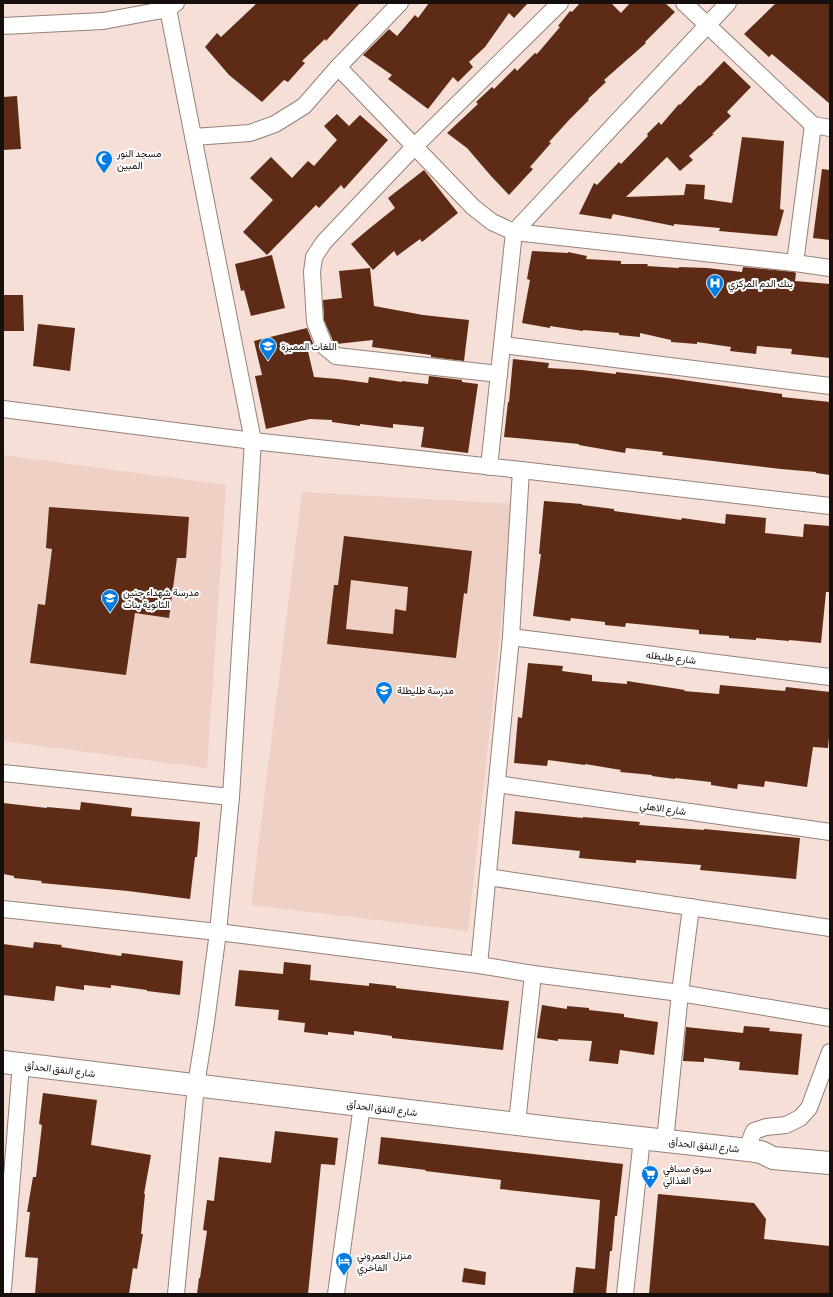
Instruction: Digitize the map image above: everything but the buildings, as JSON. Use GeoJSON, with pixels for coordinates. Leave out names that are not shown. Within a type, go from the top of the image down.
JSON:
{"type":"FeatureCollection","features":[{"type":"Feature","properties":{"kind":"main road","name":"شارع النفق الحدأق"},"geometry":{"type":"LineString","coordinates":[[12,1063],[754,1151],[773,1158],[830,1163]]}},
{"type":"Feature","properties":{"kind":"main road","name":"شارع النفق الحدأق"},"geometry":{"type":"LineString","coordinates":[[754,1151],[773,1148],[830,1153]]}},
{"type":"Feature","properties":{"kind":"street"},"geometry":{"type":"LineString","coordinates":[[193,137],[250,132],[275,124],[304,106],[338,67],[400,3]]}},
{"type":"Feature","properties":{"kind":"street"},"geometry":{"type":"LineString","coordinates":[[499,374],[336,356],[325,347],[315,322],[312,272],[314,257],[324,242],[415,146],[560,3]]}},
{"type":"Feature","properties":{"kind":"street"},"geometry":{"type":"LineString","coordinates":[[684,3],[813,125],[830,128]]}},
{"type":"Feature","properties":{"kind":"street"},"geometry":{"type":"LineString","coordinates":[[489,466],[514,232],[728,3]]}},
{"type":"Feature","properties":{"kind":"street"},"geometry":{"type":"LineString","coordinates":[[3,26],[103,21],[172,6],[193,137],[253,441],[231,797],[218,932],[196,1085],[176,1294]]}},
{"type":"Feature","properties":{"kind":"street"},"geometry":{"type":"LineString","coordinates":[[338,67],[473,207],[492,222],[514,232],[830,268]]}},
{"type":"Feature","properties":{"kind":"street"},"geometry":{"type":"LineString","coordinates":[[795,263],[813,125]]}},
{"type":"Feature","properties":{"kind":"street"},"geometry":{"type":"LineString","coordinates":[[503,345],[830,386]]}},
{"type":"Feature","properties":{"kind":"street"},"geometry":{"type":"LineString","coordinates":[[3,409],[253,441],[489,466],[830,506]]}},
{"type":"Feature","properties":{"kind":"street"},"geometry":{"type":"LineString","coordinates":[[479,965],[511,637],[521,470]]}},
{"type":"Feature","properties":{"kind":"street","name":"شارع طليطله"},"geometry":{"type":"LineString","coordinates":[[511,637],[830,677]]}},
{"type":"Feature","properties":{"kind":"street"},"geometry":{"type":"LineString","coordinates":[[3,773],[231,797]]}},
{"type":"Feature","properties":{"kind":"street","name":"شارع الاهلي"},"geometry":{"type":"LineString","coordinates":[[497,784],[830,832]]}},
{"type":"Feature","properties":{"kind":"street"},"geometry":{"type":"LineString","coordinates":[[488,877],[830,928]]}},
{"type":"Feature","properties":{"kind":"street"},"geometry":{"type":"LineString","coordinates":[[665,1141],[680,993],[691,907]]}},
{"type":"Feature","properties":{"kind":"street"},"geometry":{"type":"LineString","coordinates":[[3,909],[218,932],[479,965],[533,974],[680,993],[830,1018]]}},
{"type":"Feature","properties":{"kind":"street"},"geometry":{"type":"LineString","coordinates":[[517,1123],[533,974]]}},
{"type":"Feature","properties":{"kind":"street"},"geometry":{"type":"LineString","coordinates":[[754,1151],[751,1138],[754,1131],[766,1127],[786,1125],[800,1118],[809,1108],[830,1052]]}},
{"type":"Feature","properties":{"kind":"street"},"geometry":{"type":"LineString","coordinates":[[3,1289],[12,1063]]}},
{"type":"Feature","properties":{"kind":"street"},"geometry":{"type":"LineString","coordinates":[[339,1294],[336,1294],[362,1105]]}},
{"type":"Feature","properties":{"kind":"street"},"geometry":{"type":"LineString","coordinates":[[625,1294],[642,1138]]}},
{"type":"Feature","properties":{"kind":"shaded area","name":"مدرسة شهداء جنين الثانوية بنات"},"geometry":{"type":"Polygon","coordinates":[[[3,455],[226,485],[207,768],[3,741],[3,455]]]}},
{"type":"Feature","properties":{"kind":"shaded area","name":"مدرسة طليطلة"},"geometry":{"type":"Polygon","coordinates":[[[302,492],[514,504],[468,931],[251,905],[302,492]]]}},
{"type":"Feature","properties":{"kind":"place","name":"مسجد النور المبين"},"geometry":{"type":"Point","coordinates":[104,174]}},
{"type":"Feature","properties":{"kind":"place","name":"بنك الدم المركزي"},"geometry":{"type":"Point","coordinates":[715,298]}},
{"type":"Feature","properties":{"kind":"place","name":"اللغات المميزة"},"geometry":{"type":"Point","coordinates":[268,361]}},
{"type":"Feature","properties":{"kind":"place","name":"مدرسة شهداء جنين الثانوية بنات"},"geometry":{"type":"Point","coordinates":[110,613]}},
{"type":"Feature","properties":{"kind":"place","name":"مدرسة طليطلة"},"geometry":{"type":"Point","coordinates":[384,705]}},
{"type":"Feature","properties":{"kind":"place","name":"سوق مسافي الغذائي"},"geometry":{"type":"Point","coordinates":[650,1189]}},
{"type":"Feature","properties":{"kind":"place","name":"منزل العمروني الفاخري"},"geometry":{"type":"Point","coordinates":[344,1276]}}]}
